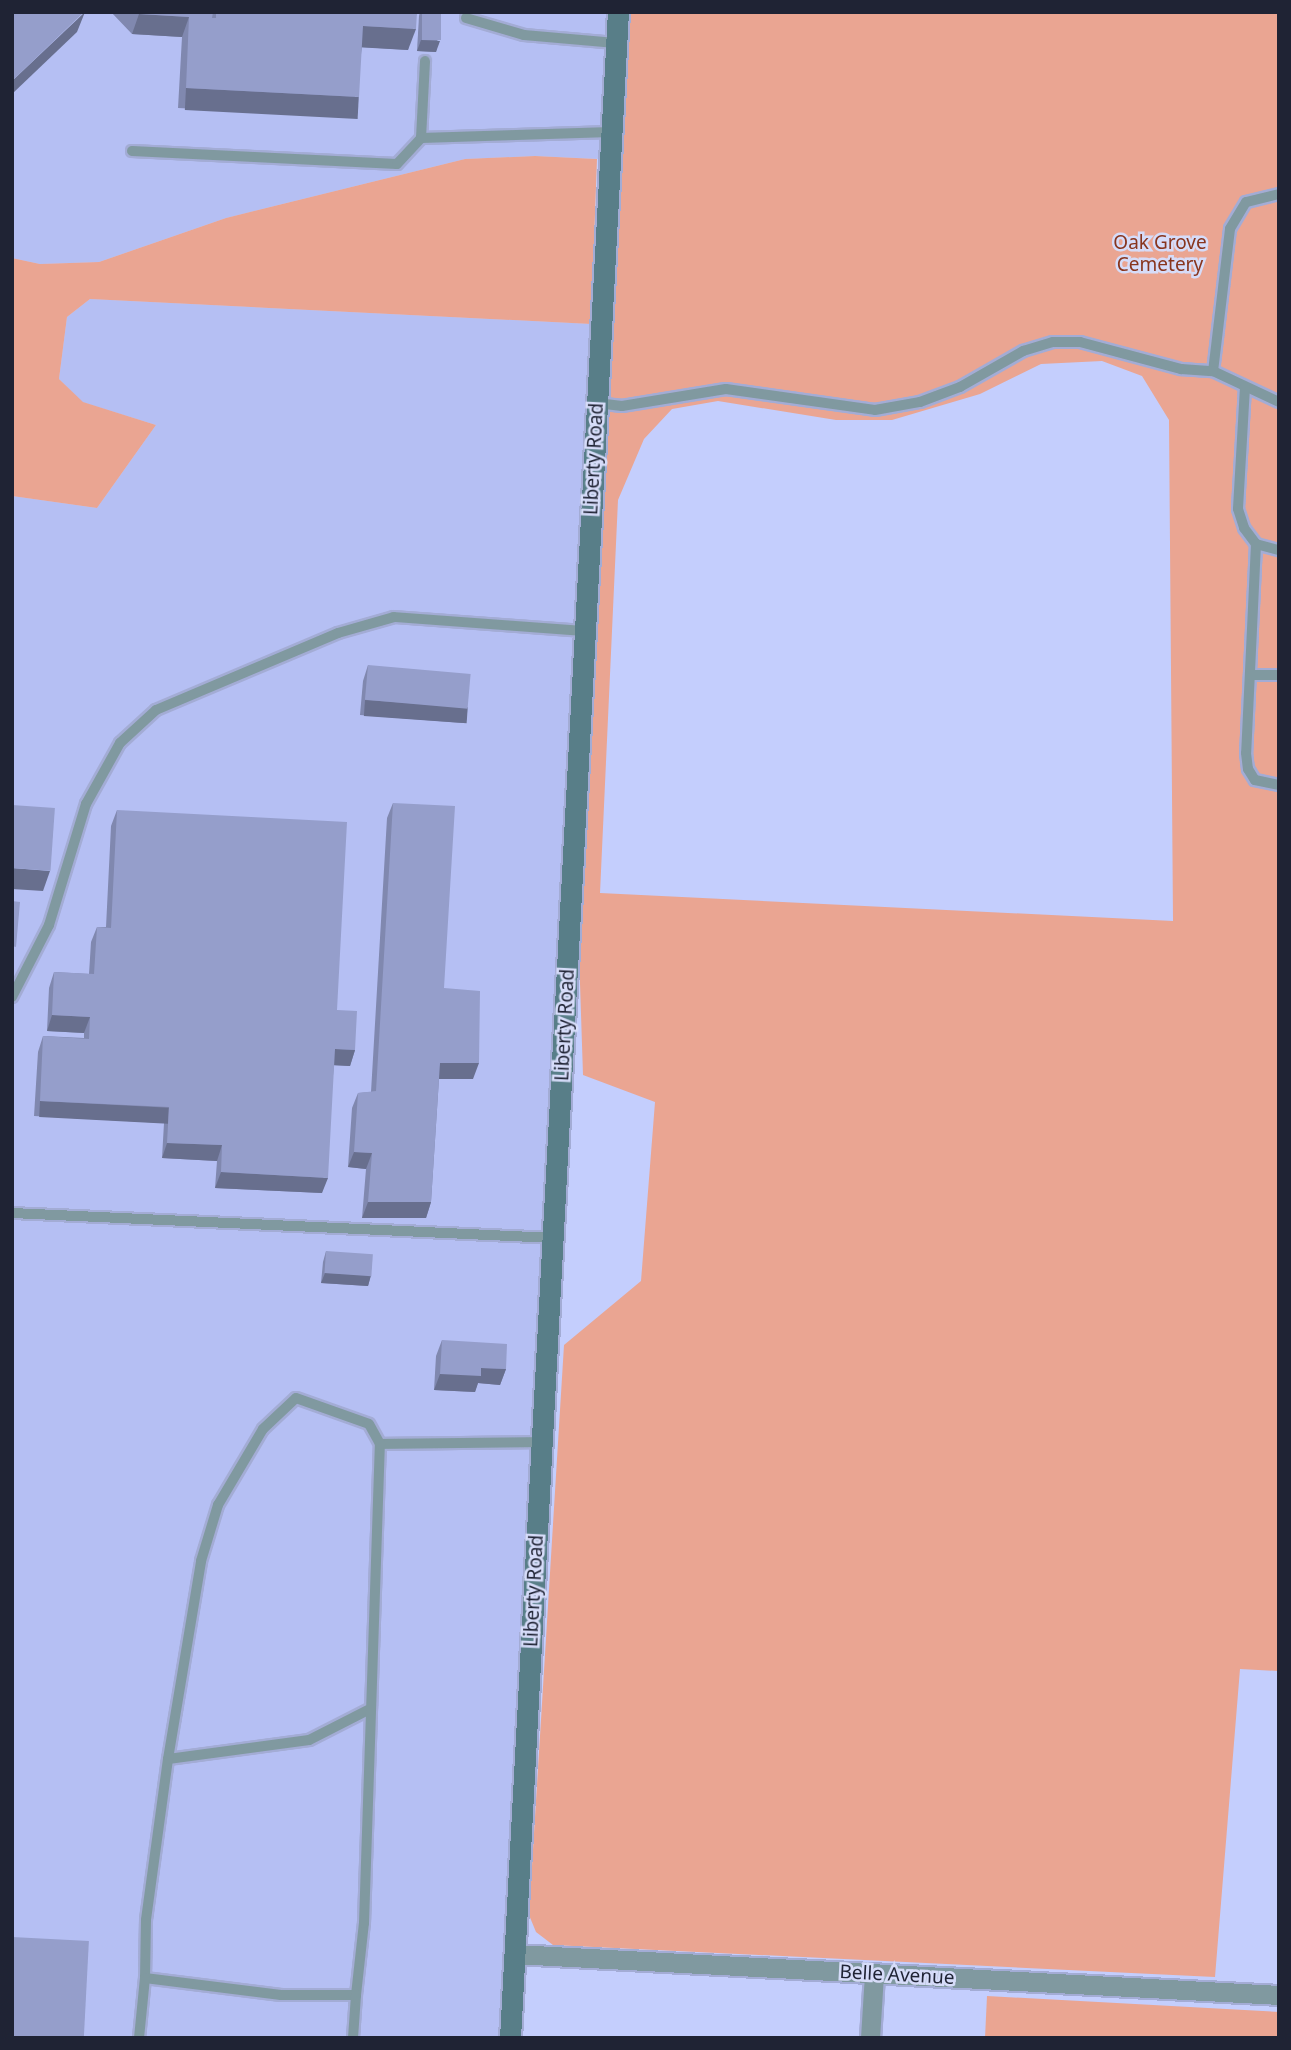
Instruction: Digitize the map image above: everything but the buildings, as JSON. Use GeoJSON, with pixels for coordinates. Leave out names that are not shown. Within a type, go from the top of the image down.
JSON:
{"type":"FeatureCollection","features":[{"type":"Feature","properties":{"kind":"street","name":"Liberty Road"},"geometry":{"type":"LineString","coordinates":[[510,2038],[618,12]]}},
{"type":"Feature","properties":{"kind":"street","name":"Belle Avenue"},"geometry":{"type":"LineString","coordinates":[[514,1954],[1279,1995]]}},
{"type":"Feature","properties":{"kind":"street"},"geometry":{"type":"LineString","coordinates":[[870,2038],[874,1973]]}},
{"type":"Feature","properties":{"kind":"lane"},"geometry":{"type":"LineString","coordinates":[[466,18],[524,35],[617,43]]}},
{"type":"Feature","properties":{"kind":"lane"},"geometry":{"type":"LineString","coordinates":[[132,151],[397,164],[421,138],[425,61]]}},
{"type":"Feature","properties":{"kind":"lane"},"geometry":{"type":"LineString","coordinates":[[421,138],[612,132]]}},
{"type":"Feature","properties":{"kind":"lane"},"geometry":{"type":"LineString","coordinates":[[1213,371],[1230,229],[1246,202],[1279,194]]}},
{"type":"Feature","properties":{"kind":"lane"},"geometry":{"type":"LineString","coordinates":[[597,403],[622,406],[726,389],[875,410],[920,402],[960,387],[1023,351],[1053,342],[1080,342],[1181,369],[1213,371],[1279,402]]}},
{"type":"Feature","properties":{"kind":"lane"},"geometry":{"type":"LineString","coordinates":[[1245,387],[1238,509],[1244,528],[1256,544],[1279,550]]}},
{"type":"Feature","properties":{"kind":"lane"},"geometry":{"type":"LineString","coordinates":[[1256,544],[1248,769],[1255,780],[1279,785]]}},
{"type":"Feature","properties":{"kind":"lane"},"geometry":{"type":"LineString","coordinates":[[12,997],[49,925],[86,804],[120,743],[156,710],[338,633],[394,617],[585,631]]}},
{"type":"Feature","properties":{"kind":"lane"},"geometry":{"type":"LineString","coordinates":[[1251,675],[1279,675]]}},
{"type":"Feature","properties":{"kind":"lane"},"geometry":{"type":"LineString","coordinates":[[12,1213],[554,1238]]}},
{"type":"Feature","properties":{"kind":"lane"},"geometry":{"type":"LineString","coordinates":[[139,2038],[145,1978],[146,1920],[168,1759],[201,1561],[218,1505],[263,1429],[296,1398],[369,1424],[380,1444],[368,1710],[364,1923],[353,2038]]}},
{"type":"Feature","properties":{"kind":"lane"},"geometry":{"type":"LineString","coordinates":[[380,1444],[543,1442]]}},
{"type":"Feature","properties":{"kind":"lane"},"geometry":{"type":"LineString","coordinates":[[168,1759],[309,1740],[368,1710]]}},
{"type":"Feature","properties":{"kind":"lane"},"geometry":{"type":"LineString","coordinates":[[145,1978],[281,1995],[356,1995]]}},
{"type":"Feature","properties":{"kind":"shaded area"},"geometry":{"type":"Polygon","coordinates":[[[12,12],[629,12],[621,160],[535,156],[465,159],[226,218],[99,262],[40,264],[12,258],[12,12]]]}},
{"type":"Feature","properties":{"kind":"shaded area"},"geometry":{"type":"Polygon","coordinates":[[[90,299],[591,324],[499,2038],[12,2038],[12,496],[97,508],[156,425],[82,402],[59,379],[67,317],[90,299]]]}},
{"type":"Feature","properties":{"kind":"green space","name":"Oak Grove Cemetery"},"geometry":{"type":"Polygon","coordinates":[[[629,12],[1279,12],[1279,1671],[1240,1669],[1215,1977],[553,1945],[536,1932],[529,1915],[564,1345],[641,1281],[655,1102],[583,1075],[578,923],[629,12]],[[1102,361],[1041,364],[980,394],[892,420],[836,420],[718,401],[672,409],[644,439],[618,500],[600,893],[1173,921],[1169,420],[1142,376],[1102,361]]]}},
{"type":"Feature","properties":{"kind":"green space"},"geometry":{"type":"Polygon","coordinates":[[[535,156],[597,159],[591,324],[90,299],[67,317],[59,379],[83,402],[156,425],[97,508],[12,496],[12,258],[40,264],[99,262],[226,218],[465,159],[535,156]]]}},
{"type":"Feature","properties":{"kind":"green space"},"geometry":{"type":"Polygon","coordinates":[[[987,1996],[1279,2012],[1279,2038],[985,2038],[987,1996]]]}}]}
